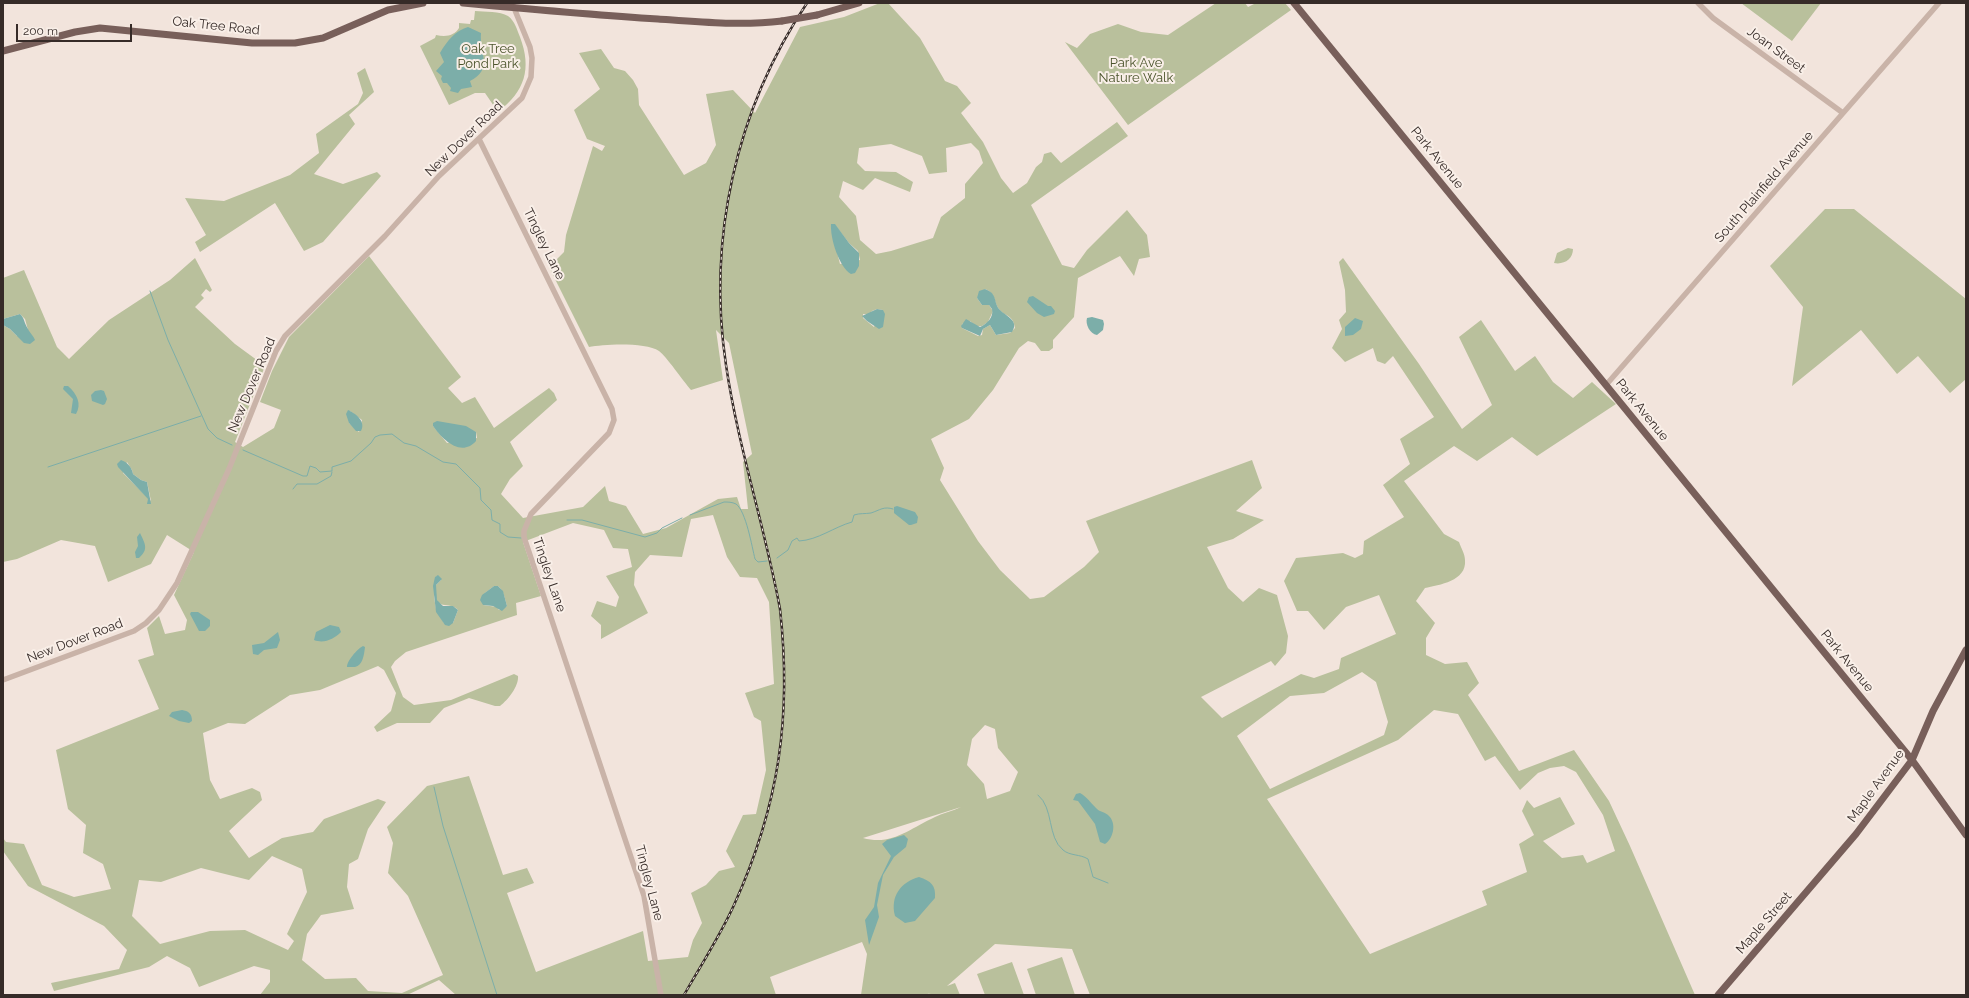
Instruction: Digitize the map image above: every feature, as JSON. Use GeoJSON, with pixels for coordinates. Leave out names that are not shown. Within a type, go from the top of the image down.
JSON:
{"type":"FeatureCollection","features":[{"type":"Feature","properties":{"kind":"main road","name":"Oak Tree Road"},"geometry":{"type":"LineString","coordinates":[[3,51],[75,32],[100,28],[252,43],[295,43],[323,38],[388,10],[423,3]]}},
{"type":"Feature","properties":{"kind":"main road"},"geometry":{"type":"LineString","coordinates":[[463,3],[513,5],[745,24],[782,21],[817,15],[859,3]]}},
{"type":"Feature","properties":{"kind":"main road","name":"Park Avenue"},"geometry":{"type":"LineString","coordinates":[[1294,3],[1912,760],[1966,835]]}},
{"type":"Feature","properties":{"kind":"main road","name":"Maple Avenue"},"geometry":{"type":"LineString","coordinates":[[1829,866],[1856,834],[1912,760],[1933,711],[1966,650]]}},
{"type":"Feature","properties":{"kind":"main road","name":"Maple Street"},"geometry":{"type":"LineString","coordinates":[[1718,995],[1829,866]]}},
{"type":"Feature","properties":{"kind":"street","name":"Joan Street"},"geometry":{"type":"LineString","coordinates":[[1698,3],[1713,18],[1843,113]]}},
{"type":"Feature","properties":{"kind":"street","name":"South Plainfield Avenue"},"geometry":{"type":"LineString","coordinates":[[1606,385],[1939,3]]}},
{"type":"Feature","properties":{"kind":"street","name":"New Dover Road"},"geometry":{"type":"LineString","coordinates":[[3,680],[129,633],[146,623],[169,597],[180,578],[232,463],[276,351],[285,336],[385,236],[439,176],[518,102],[527,89],[531,77],[531,51],[513,5]]}},
{"type":"Feature","properties":{"kind":"street","name":"Tingley Lane"},"geometry":{"type":"LineString","coordinates":[[479,139],[612,409],[614,420],[609,433],[531,514],[524,530],[524,537],[644,896],[661,995]]}},
{"type":"Feature","properties":{"kind":"green space"},"geometry":{"type":"Polygon","coordinates":[[[880,3],[888,3],[920,38],[945,81],[957,86],[971,103],[961,113],[983,142],[1001,178],[1013,193],[1027,183],[1036,167],[1042,162],[1044,154],[1051,152],[1061,163],[1117,122],[1128,136],[1031,205],[1062,265],[1074,268],[1087,250],[1127,210],[1147,235],[1150,257],[1139,259],[1134,276],[1120,256],[1078,278],[1074,317],[1053,340],[1053,348],[1049,351],[1041,351],[1035,343],[1028,341],[1019,348],[993,390],[969,419],[931,439],[944,468],[940,480],[978,541],[1000,570],[1030,599],[1044,597],[1084,567],[1099,552],[1086,521],[1252,460],[1262,488],[1236,511],[1264,520],[1233,539],[1207,547],[1228,588],[1243,602],[1259,588],[1277,595],[1288,636],[1286,653],[1275,666],[1271,661],[1201,697],[1222,718],[1301,674],[1314,678],[1339,669],[1341,658],[1396,634],[1379,595],[1346,607],[1324,630],[1308,611],[1297,611],[1284,581],[1296,558],[1343,553],[1355,558],[1363,554],[1364,541],[1404,517],[1383,485],[1410,464],[1400,439],[1434,417],[1393,356],[1385,364],[1377,361],[1373,348],[1345,362],[1332,348],[1342,329],[1339,320],[1346,312],[1345,290],[1339,262],[1343,258],[1419,364],[1462,429],[1492,405],[1459,337],[1481,320],[1515,371],[1535,356],[1553,382],[1573,398],[1592,382],[1616,404],[1537,456],[1512,437],[1477,461],[1454,446],[1404,481],[1444,534],[1459,542],[1465,558],[1462,573],[1451,581],[1425,588],[1416,601],[1435,623],[1426,638],[1426,655],[1445,664],[1467,662],[1479,683],[1468,695],[1519,771],[1574,750],[1609,801],[1695,995],[1090,995],[1072,949],[995,944],[947,986],[955,983],[960,995],[926,995],[931,993],[924,995],[861,995],[867,954],[862,942],[770,977],[776,995],[456,995],[439,980],[407,995],[260,995],[270,982],[270,970],[254,966],[199,987],[190,968],[167,956],[149,967],[54,991],[51,983],[119,969],[127,950],[104,926],[28,886],[3,851],[3,838],[6,842],[24,844],[42,885],[74,897],[111,889],[103,864],[83,853],[86,825],[68,809],[56,750],[159,709],[138,660],[154,655],[147,628],[159,616],[165,634],[185,630],[187,620],[174,595],[194,552],[167,535],[151,564],[108,582],[95,546],[61,540],[17,559],[3,562],[3,325],[17,336],[28,330],[25,319],[20,314],[3,319],[3,278],[24,270],[57,347],[69,359],[109,320],[170,280],[195,258],[212,290],[210,292],[206,289],[201,295],[204,298],[195,307],[235,344],[265,366],[235,442],[243,447],[274,428],[281,410],[260,402],[272,371],[289,337],[369,256],[461,377],[448,388],[462,403],[475,397],[494,428],[549,388],[554,393],[557,400],[510,442],[523,466],[510,479],[501,494],[523,518],[583,507],[605,486],[609,501],[626,506],[643,534],[666,528],[718,499],[737,497],[741,509],[748,509],[743,462],[752,454],[729,343],[716,330],[723,380],[691,390],[662,354],[653,348],[625,344],[589,347],[549,267],[564,252],[566,235],[593,146],[602,151],[605,146],[587,139],[574,110],[600,89],[579,53],[601,49],[614,68],[625,71],[633,80],[638,89],[639,105],[684,175],[706,163],[716,145],[706,94],[733,90],[755,113],[800,27],[844,17],[880,3]],[[971,143],[946,148],[947,172],[929,174],[922,156],[891,144],[859,148],[857,163],[865,171],[896,172],[913,182],[910,192],[875,178],[863,190],[843,181],[839,197],[856,216],[860,240],[876,254],[933,238],[941,217],[965,198],[965,184],[983,163],[979,151],[971,143]],[[835,225],[831,228],[840,264],[860,260],[858,251],[849,243],[835,225]],[[985,289],[977,298],[982,305],[989,305],[993,311],[988,322],[982,326],[976,326],[970,321],[962,324],[962,328],[978,336],[982,335],[983,329],[990,325],[996,335],[1010,333],[1015,328],[1014,323],[1011,318],[1001,312],[993,295],[985,289]],[[877,309],[872,311],[870,314],[863,314],[863,318],[874,327],[883,310],[877,309]],[[350,411],[349,423],[359,432],[362,420],[350,411]],[[433,426],[447,443],[477,438],[476,432],[433,426]],[[127,462],[123,473],[151,501],[147,482],[141,480],[133,474],[127,462]],[[713,515],[691,519],[682,557],[650,555],[635,572],[634,585],[648,613],[601,639],[601,625],[591,616],[597,601],[616,607],[619,597],[606,576],[632,567],[628,549],[613,548],[604,530],[573,523],[523,542],[541,596],[516,603],[517,615],[406,652],[395,661],[391,667],[403,697],[414,705],[451,700],[514,674],[518,676],[517,684],[500,706],[495,706],[469,698],[444,708],[430,723],[397,723],[377,732],[374,727],[391,711],[396,693],[384,670],[378,666],[320,690],[290,695],[245,724],[228,723],[203,733],[210,780],[220,799],[252,788],[260,792],[262,800],[229,831],[249,858],[282,838],[313,832],[324,819],[378,799],[386,802],[368,829],[358,859],[349,864],[347,887],[354,909],[321,915],[307,934],[302,960],[325,979],[356,978],[368,991],[402,993],[443,975],[408,896],[388,873],[393,843],[387,827],[427,786],[469,776],[503,875],[527,868],[534,883],[507,893],[536,972],[643,931],[648,961],[688,957],[693,940],[702,923],[691,893],[706,885],[719,871],[735,867],[726,851],[743,815],[756,814],[766,770],[761,721],[754,717],[745,693],[774,684],[769,602],[757,578],[740,577],[727,557],[713,515]],[[436,576],[434,597],[436,609],[444,623],[453,623],[458,610],[455,607],[443,605],[437,600],[436,585],[441,580],[436,576]],[[494,586],[485,593],[483,605],[497,607],[499,610],[507,606],[502,590],[498,586],[494,586]],[[1362,672],[1324,693],[1290,696],[1237,736],[1270,789],[1384,735],[1388,722],[1376,682],[1362,672]],[[1434,710],[1398,740],[1267,799],[1370,954],[1487,905],[1482,891],[1527,872],[1519,844],[1534,835],[1522,811],[1527,800],[1534,808],[1560,797],[1575,824],[1543,841],[1562,858],[1583,855],[1587,863],[1615,851],[1603,815],[1576,772],[1564,766],[1550,768],[1538,773],[1520,790],[1495,756],[1485,761],[1458,714],[1434,710]],[[985,725],[972,739],[967,765],[984,784],[987,799],[1010,791],[1018,772],[998,748],[995,729],[985,725]],[[961,807],[863,838],[883,840],[900,835],[935,817],[961,807]],[[272,856],[249,880],[201,868],[161,882],[139,880],[132,916],[160,944],[210,931],[245,930],[288,950],[294,941],[287,934],[307,892],[302,869],[272,856]]]}},
{"type":"Feature","properties":{"kind":"green space","name":"Park Ave Nature Walk"},"geometry":{"type":"Polygon","coordinates":[[[1216,3],[1245,3],[1248,7],[1256,3],[1285,3],[1291,10],[1128,125],[1065,42],[1077,48],[1090,34],[1118,24],[1141,32],[1168,35],[1216,3]]]}},
{"type":"Feature","properties":{"kind":"green space"},"geometry":{"type":"Polygon","coordinates":[[[1741,3],[1821,3],[1792,41],[1741,3]]]}},
{"type":"Feature","properties":{"kind":"green space","name":"Oak Tree Pond Park"},"geometry":{"type":"Polygon","coordinates":[[[475,11],[497,12],[508,16],[516,26],[524,49],[524,79],[515,96],[498,112],[485,93],[475,93],[449,105],[420,46],[435,38],[436,35],[446,36],[455,33],[459,28],[459,23],[470,24],[471,20],[474,20],[475,11]]]}},
{"type":"Feature","properties":{"kind":"green space"},"geometry":{"type":"Polygon","coordinates":[[[365,68],[374,92],[349,115],[355,124],[314,174],[343,184],[377,172],[381,176],[323,242],[304,251],[275,203],[200,252],[195,242],[206,235],[185,198],[224,201],[290,175],[319,153],[316,134],[358,104],[363,93],[357,73],[365,68]]]}},
{"type":"Feature","properties":{"kind":"green space"},"geometry":{"type":"Polygon","coordinates":[[[1825,209],[1854,209],[1966,299],[1966,379],[1950,393],[1918,356],[1897,374],[1861,330],[1792,386],[1803,307],[1770,266],[1825,209]]]}},
{"type":"Feature","properties":{"kind":"green space"},"geometry":{"type":"Polygon","coordinates":[[[1568,248],[1573,249],[1573,253],[1570,258],[1561,263],[1554,263],[1557,253],[1568,248]]]}},
{"type":"Feature","properties":{"kind":"green space"},"geometry":{"type":"Polygon","coordinates":[[[1062,957],[1075,995],[1036,995],[1027,969],[1062,957]]]}},
{"type":"Feature","properties":{"kind":"green space"},"geometry":{"type":"Polygon","coordinates":[[[1012,962],[1024,995],[985,995],[977,974],[1012,962]]]}},
{"type":"Feature","properties":{"kind":"water"},"geometry":{"type":"Polygon","coordinates":[[[468,27],[481,33],[484,66],[482,71],[470,81],[472,87],[461,89],[458,93],[450,91],[451,88],[447,83],[443,83],[441,79],[442,76],[436,71],[444,62],[440,53],[446,44],[455,34],[468,27]]]}},
{"type":"Feature","properties":{"kind":"water"},"geometry":{"type":"Polygon","coordinates":[[[831,224],[835,224],[849,243],[859,253],[859,266],[855,273],[851,274],[839,259],[832,237],[831,224]]]}},
{"type":"Feature","properties":{"kind":"water"},"geometry":{"type":"Polygon","coordinates":[[[985,289],[994,295],[999,309],[1013,321],[1014,328],[1012,332],[996,335],[990,325],[983,329],[980,336],[962,328],[961,326],[966,319],[980,327],[991,317],[992,309],[989,305],[982,305],[977,298],[979,291],[985,289]]]}},
{"type":"Feature","properties":{"kind":"water"},"geometry":{"type":"Polygon","coordinates":[[[1033,296],[1048,306],[1051,306],[1055,311],[1054,314],[1044,317],[1037,313],[1027,302],[1029,297],[1033,296]]]}},
{"type":"Feature","properties":{"kind":"water"},"geometry":{"type":"Polygon","coordinates":[[[877,309],[883,310],[885,314],[883,327],[879,329],[862,316],[877,309]]]}},
{"type":"Feature","properties":{"kind":"water"},"geometry":{"type":"Polygon","coordinates":[[[20,314],[35,340],[30,344],[24,343],[10,329],[3,325],[3,319],[20,314]]]}},
{"type":"Feature","properties":{"kind":"water"},"geometry":{"type":"Polygon","coordinates":[[[1092,317],[1103,320],[1103,330],[1097,335],[1092,333],[1087,326],[1087,318],[1092,317]]]}},
{"type":"Feature","properties":{"kind":"water"},"geometry":{"type":"Polygon","coordinates":[[[1355,318],[1363,321],[1361,329],[1353,335],[1345,336],[1345,327],[1355,318]]]}},
{"type":"Feature","properties":{"kind":"water"},"geometry":{"type":"Polygon","coordinates":[[[64,386],[68,386],[78,399],[79,407],[76,414],[71,413],[73,399],[63,389],[64,386]]]}},
{"type":"Feature","properties":{"kind":"water"},"geometry":{"type":"Polygon","coordinates":[[[95,391],[104,391],[107,399],[103,405],[92,401],[91,395],[95,391]]]}},
{"type":"Feature","properties":{"kind":"water"},"geometry":{"type":"Polygon","coordinates":[[[348,410],[360,419],[362,424],[361,431],[356,431],[349,423],[346,414],[348,410]]]}},
{"type":"Feature","properties":{"kind":"water"},"geometry":{"type":"Polygon","coordinates":[[[437,421],[466,426],[476,432],[476,441],[470,446],[464,448],[452,445],[441,436],[433,426],[433,423],[437,421]]]}},
{"type":"Feature","properties":{"kind":"water"},"geometry":{"type":"Polygon","coordinates":[[[121,460],[129,465],[133,474],[141,480],[147,482],[151,504],[147,504],[148,499],[118,467],[117,464],[121,460]]]}},
{"type":"Feature","properties":{"kind":"water"},"geometry":{"type":"Polygon","coordinates":[[[897,506],[915,512],[918,517],[917,523],[909,525],[894,513],[894,507],[897,506]]]}},
{"type":"Feature","properties":{"kind":"water"},"geometry":{"type":"Polygon","coordinates":[[[140,533],[145,543],[145,549],[139,558],[136,558],[135,552],[138,546],[137,537],[140,533]]]}},
{"type":"Feature","properties":{"kind":"water"},"geometry":{"type":"Polygon","coordinates":[[[438,575],[442,579],[436,585],[437,600],[443,606],[453,606],[458,610],[453,623],[449,626],[445,625],[436,612],[433,586],[435,577],[438,575]]]}},
{"type":"Feature","properties":{"kind":"water"},"geometry":{"type":"Polygon","coordinates":[[[494,586],[498,586],[503,591],[507,606],[502,611],[493,606],[483,605],[480,600],[482,595],[494,586]]]}},
{"type":"Feature","properties":{"kind":"water"},"geometry":{"type":"Polygon","coordinates":[[[191,612],[198,612],[210,620],[210,626],[205,631],[199,631],[190,614],[191,612]]]}},
{"type":"Feature","properties":{"kind":"water"},"geometry":{"type":"Polygon","coordinates":[[[330,625],[339,627],[341,632],[329,640],[314,640],[316,632],[330,625]]]}},
{"type":"Feature","properties":{"kind":"water"},"geometry":{"type":"Polygon","coordinates":[[[278,632],[280,640],[277,648],[264,650],[258,655],[253,654],[252,645],[264,643],[278,632]]]}},
{"type":"Feature","properties":{"kind":"water"},"geometry":{"type":"Polygon","coordinates":[[[363,646],[365,647],[363,659],[360,664],[355,667],[347,667],[347,664],[353,655],[363,646]]]}},
{"type":"Feature","properties":{"kind":"water"},"geometry":{"type":"Polygon","coordinates":[[[182,710],[189,713],[192,721],[189,723],[179,721],[169,716],[172,712],[182,710]]]}},
{"type":"Feature","properties":{"kind":"water"},"geometry":{"type":"Polygon","coordinates":[[[1080,793],[1097,809],[1108,815],[1113,823],[1112,835],[1105,844],[1100,842],[1095,824],[1078,801],[1073,800],[1076,794],[1080,793]]]}},
{"type":"Feature","properties":{"kind":"water"},"geometry":{"type":"Polygon","coordinates":[[[904,835],[908,839],[906,847],[894,857],[883,875],[877,905],[879,917],[869,945],[865,920],[874,907],[878,883],[891,856],[882,844],[887,840],[904,835]]]}},
{"type":"Feature","properties":{"kind":"water"},"geometry":{"type":"Polygon","coordinates":[[[919,877],[932,884],[935,890],[935,898],[915,921],[905,923],[895,916],[894,902],[898,891],[902,886],[919,877]]]}},
{"type":"Feature","properties":{"kind":"waterway"},"geometry":{"type":"LineString","coordinates":[[150,291],[168,340],[208,429],[217,438],[232,445]]}},
{"type":"Feature","properties":{"kind":"waterway"},"geometry":{"type":"LineString","coordinates":[[48,467],[201,416]]}},
{"type":"Feature","properties":{"kind":"waterway"},"geometry":{"type":"LineString","coordinates":[[243,450],[303,476],[307,476],[310,466],[316,468],[320,472],[332,471],[332,467],[351,461],[371,443],[375,437],[392,434],[404,443],[416,446],[443,462],[456,464],[480,488],[481,500],[491,510],[492,520],[500,524],[500,532],[508,537],[521,538]]}},
{"type":"Feature","properties":{"kind":"waterway"},"geometry":{"type":"LineString","coordinates":[[293,489],[297,484],[317,484],[331,476],[332,472]]}},
{"type":"Feature","properties":{"kind":"waterway"},"geometry":{"type":"LineString","coordinates":[[690,515],[724,502],[732,502],[736,504],[740,508],[746,521],[755,559],[758,562],[767,561]]}},
{"type":"Feature","properties":{"kind":"waterway"},"geometry":{"type":"LineString","coordinates":[[777,558],[788,550],[792,541],[797,538],[799,541],[819,536],[852,522],[854,515],[871,513],[884,508],[893,509]]}},
{"type":"Feature","properties":{"kind":"waterway"},"geometry":{"type":"LineString","coordinates":[[567,520],[582,520],[645,537],[657,533],[662,528],[682,518]]}},
{"type":"Feature","properties":{"kind":"waterway"},"geometry":{"type":"LineString","coordinates":[[434,787],[443,826],[497,995]]}},
{"type":"Feature","properties":{"kind":"waterway"},"geometry":{"type":"LineString","coordinates":[[1038,795],[1046,807],[1052,830],[1058,844],[1066,852],[1088,859],[1093,877],[1108,883]]}},
{"type":"Feature","properties":{"kind":"railway"},"geometry":{"type":"LineString","coordinates":[[684,995],[723,928],[749,868],[762,832],[771,796],[783,724],[784,686],[780,609],[731,396],[721,318],[721,270],[725,223],[733,176],[745,131],[762,87],[782,44],[807,3]]}}]}
